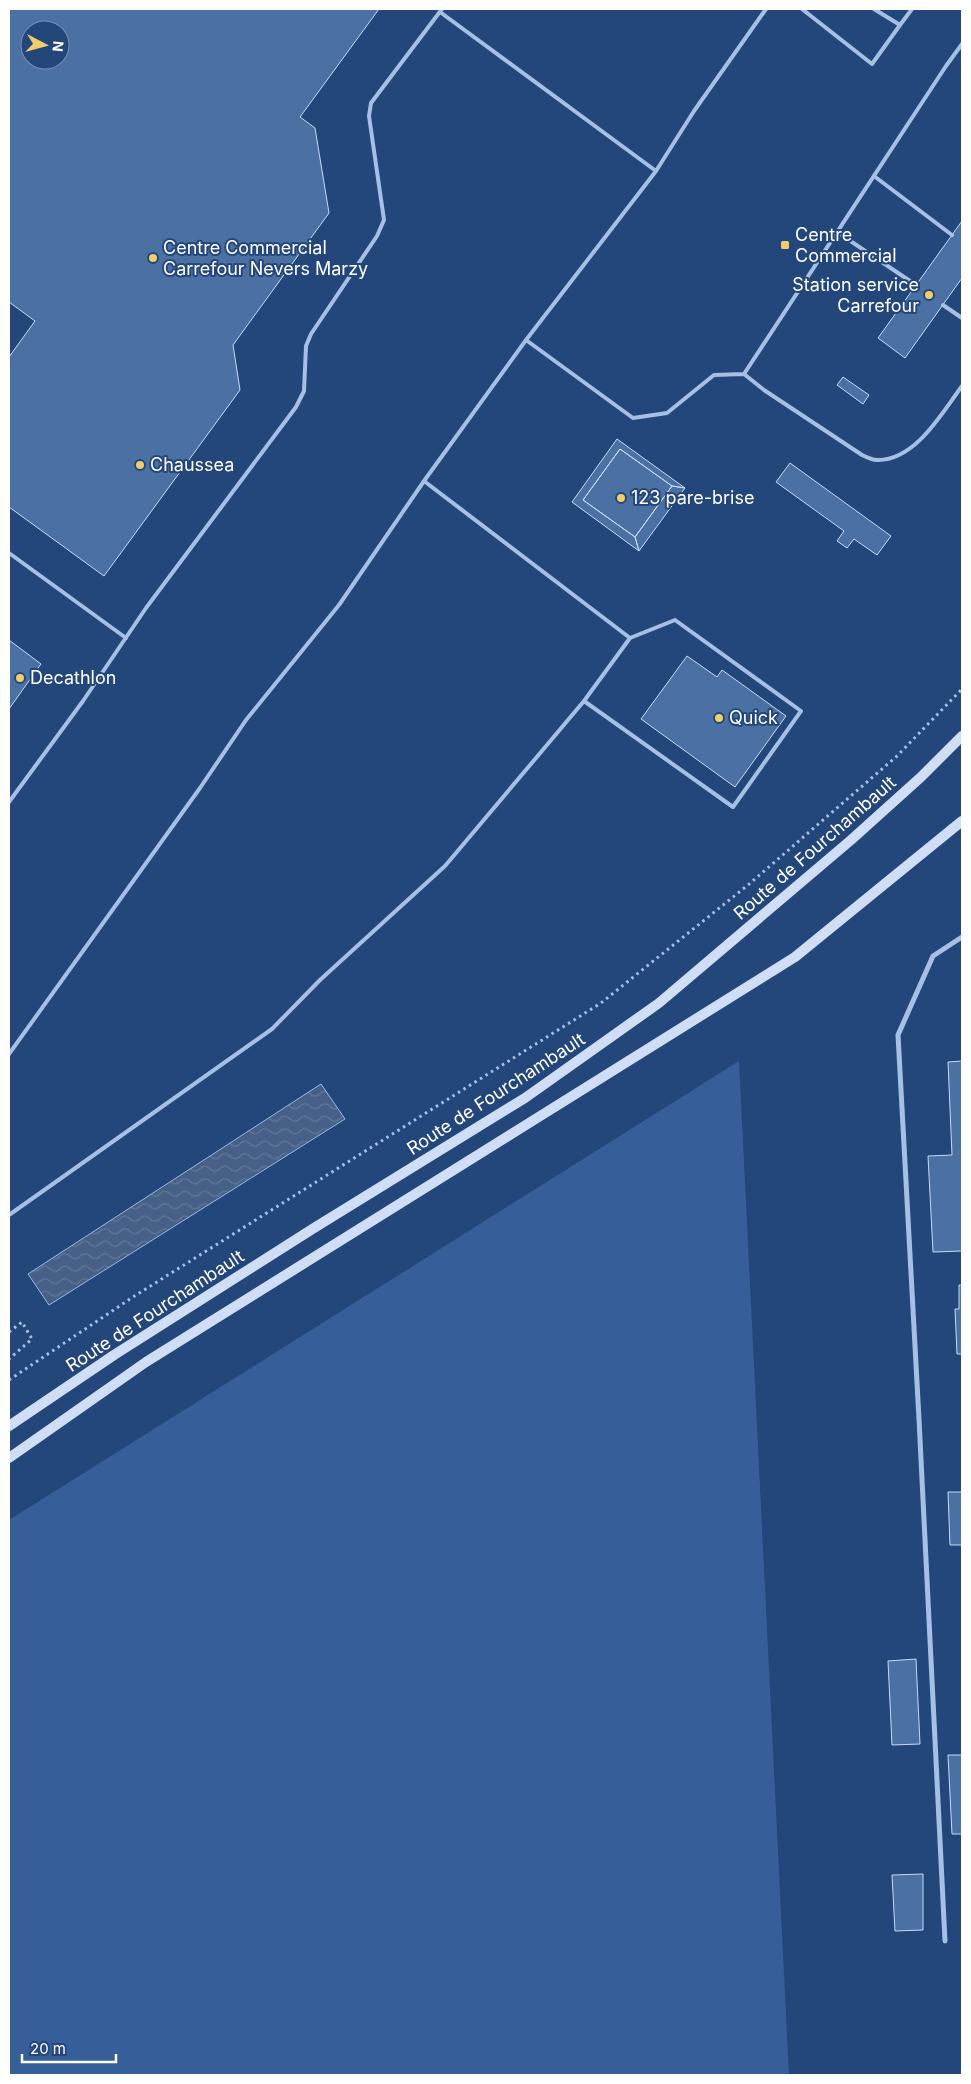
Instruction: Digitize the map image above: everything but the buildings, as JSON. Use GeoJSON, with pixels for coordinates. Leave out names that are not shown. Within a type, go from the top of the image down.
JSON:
{"type":"FeatureCollection","features":[{"type":"Feature","properties":{"kind":"main road","name":"Route de Fourchambault"},"geometry":{"type":"LineString","coordinates":[[9,1426],[114,1355],[306,1233],[525,1098],[659,1003],[851,840],[921,777],[962,736]]}},
{"type":"Feature","properties":{"kind":"main road"},"geometry":{"type":"LineString","coordinates":[[9,1458],[146,1362],[795,957],[962,821]]}},
{"type":"Feature","properties":{"kind":"street"},"geometry":{"type":"LineString","coordinates":[[945,1941],[919,1410],[898,1035],[933,956],[962,937]]}},
{"type":"Feature","properties":{"kind":"lane"},"geometry":{"type":"LineString","coordinates":[[9,1054],[200,788],[246,720],[339,605],[424,481],[526,340],[656,171],[694,111],[766,9]]}},
{"type":"Feature","properties":{"kind":"lane"},"geometry":{"type":"LineString","coordinates":[[802,9],[872,64],[912,9]]}},
{"type":"Feature","properties":{"kind":"lane"},"geometry":{"type":"LineString","coordinates":[[874,9],[900,25]]}},
{"type":"Feature","properties":{"kind":"lane"},"geometry":{"type":"LineString","coordinates":[[9,802],[300,399],[304,391],[306,346],[377,236],[384,220],[369,116],[371,103],[441,10],[656,171]]}},
{"type":"Feature","properties":{"kind":"lane"},"geometry":{"type":"LineString","coordinates":[[744,374],[962,44]]}},
{"type":"Feature","properties":{"kind":"lane"},"geometry":{"type":"LineString","coordinates":[[874,176],[952,235]]}},
{"type":"Feature","properties":{"kind":"lane"},"geometry":{"type":"LineString","coordinates":[[837,232],[916,285]]}},
{"type":"Feature","properties":{"kind":"lane"},"geometry":{"type":"LineString","coordinates":[[943,305],[962,318]]}},
{"type":"Feature","properties":{"kind":"lane"},"geometry":{"type":"LineString","coordinates":[[526,340],[633,418],[667,413],[714,375],[744,374],[764,390],[862,455],[876,460],[894,457],[919,442],[962,386]]}},
{"type":"Feature","properties":{"kind":"lane"},"geometry":{"type":"LineString","coordinates":[[424,481],[630,638]]}},
{"type":"Feature","properties":{"kind":"lane"},"geometry":{"type":"LineString","coordinates":[[9,553],[126,638]]}},
{"type":"Feature","properties":{"kind":"lane"},"geometry":{"type":"LineString","coordinates":[[9,1215],[272,1029],[320,980],[445,866],[584,701],[630,638],[675,620],[801,711],[733,807],[584,701]]}},
{"type":"Feature","properties":{"kind":"path"},"geometry":{"type":"LineString","coordinates":[[9,1380],[133,1297],[601,1003],[748,885],[898,756],[962,689]]}},
{"type":"Feature","properties":{"kind":"path"},"geometry":{"type":"LineString","coordinates":[[9,1332],[22,1322],[32,1339],[9,1359]]}},
{"type":"Feature","properties":{"kind":"shaded area"},"geometry":{"type":"Polygon","coordinates":[[[739,1061],[789,2075],[9,2075],[9,1520],[739,1061]]]}},
{"type":"Feature","properties":{"kind":"water"},"geometry":{"type":"Polygon","coordinates":[[[321,1084],[345,1119],[49,1305],[28,1274],[321,1084]]]}},
{"type":"Feature","properties":{"kind":"place","name":"Centre Commercial"},"geometry":{"type":"Point","coordinates":[785,245]}},
{"type":"Feature","properties":{"kind":"place","name":"Centre Commercial Carrefour Nevers Marzy"},"geometry":{"type":"Point","coordinates":[153,258]}},
{"type":"Feature","properties":{"kind":"place","name":"Station service Carrefour"},"geometry":{"type":"Point","coordinates":[929,295]}},
{"type":"Feature","properties":{"kind":"place","name":"Chaussea"},"geometry":{"type":"Point","coordinates":[140,465]}},
{"type":"Feature","properties":{"kind":"place","name":"123 pare-brise"},"geometry":{"type":"Point","coordinates":[621,498]}},
{"type":"Feature","properties":{"kind":"place","name":"Decathlon"},"geometry":{"type":"Point","coordinates":[20,678]}},
{"type":"Feature","properties":{"kind":"place","name":"Quick"},"geometry":{"type":"Point","coordinates":[719,718]}}]}
